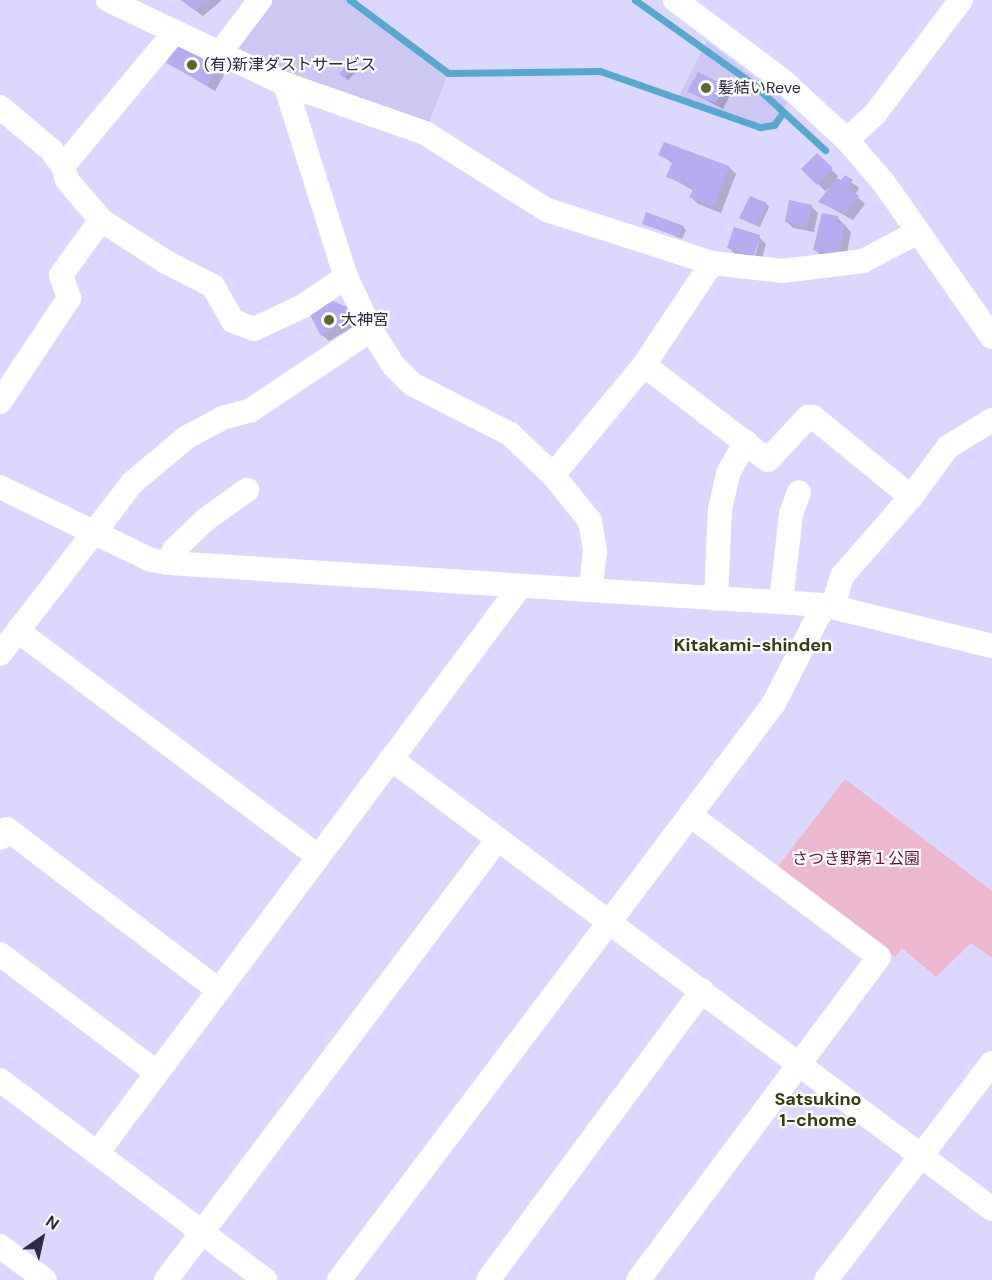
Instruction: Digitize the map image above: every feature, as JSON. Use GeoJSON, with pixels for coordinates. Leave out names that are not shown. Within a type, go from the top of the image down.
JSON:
{"type":"FeatureCollection","features":[{"type":"Feature","properties":{"kind":"street"},"geometry":{"type":"LineString","coordinates":[[108,0],[285,84],[425,133],[547,210],[712,263],[782,271],[863,261],[916,233]]}},
{"type":"Feature","properties":{"kind":"street"},"geometry":{"type":"LineString","coordinates":[[219,54],[260,0]]}},
{"type":"Feature","properties":{"kind":"street"},"geometry":{"type":"LineString","coordinates":[[675,0],[782,80],[847,140],[884,183],[916,233],[992,337]]}},
{"type":"Feature","properties":{"kind":"street"},"geometry":{"type":"LineString","coordinates":[[847,140],[875,114],[962,0]]}},
{"type":"Feature","properties":{"kind":"street"},"geometry":{"type":"LineString","coordinates":[[63,166],[174,33]]}},
{"type":"Feature","properties":{"kind":"street"},"geometry":{"type":"LineString","coordinates":[[285,84],[346,277],[371,330],[393,365],[412,384],[510,434],[553,474],[590,521],[595,550],[591,589]]}},
{"type":"Feature","properties":{"kind":"street"},"geometry":{"type":"LineString","coordinates":[[0,107],[21,122],[63,166],[67,180],[101,220],[166,262],[213,286],[233,321],[254,329],[303,306],[346,277]]}},
{"type":"Feature","properties":{"kind":"street"},"geometry":{"type":"LineString","coordinates":[[0,402],[69,298],[61,275],[101,220]]}},
{"type":"Feature","properties":{"kind":"street"},"geometry":{"type":"LineString","coordinates":[[553,474],[644,364],[712,263]]}},
{"type":"Feature","properties":{"kind":"street"},"geometry":{"type":"LineString","coordinates":[[0,654],[132,483],[187,437],[222,418],[251,410],[371,330]]}},
{"type":"Feature","properties":{"kind":"street"},"geometry":{"type":"LineString","coordinates":[[644,364],[768,460],[808,417],[813,417],[911,497]]}},
{"type":"Feature","properties":{"kind":"street"},"geometry":{"type":"LineString","coordinates":[[339,1280],[774,703],[829,606],[842,576],[911,497],[948,447],[992,420]]}},
{"type":"Feature","properties":{"kind":"street"},"geometry":{"type":"LineString","coordinates":[[716,599],[720,509],[728,472],[746,442]]}},
{"type":"Feature","properties":{"kind":"street"},"geometry":{"type":"LineString","coordinates":[[0,487],[151,560],[169,563],[519,588],[591,589],[829,606],[992,646]]}},
{"type":"Feature","properties":{"kind":"street"},"geometry":{"type":"LineString","coordinates":[[169,563],[174,550],[205,519],[247,490]]}},
{"type":"Feature","properties":{"kind":"street"},"geometry":{"type":"LineString","coordinates":[[781,602],[791,514],[799,492]]}},
{"type":"Feature","properties":{"kind":"street"},"geometry":{"type":"LineString","coordinates":[[98,1152],[519,588]]}},
{"type":"Feature","properties":{"kind":"street"},"geometry":{"type":"LineString","coordinates":[[18,631],[318,856]]}},
{"type":"Feature","properties":{"kind":"street"},"geometry":{"type":"LineString","coordinates":[[391,759],[992,1209]]}},
{"type":"Feature","properties":{"kind":"street"},"geometry":{"type":"LineString","coordinates":[[638,1280],[879,957],[690,815]]}},
{"type":"Feature","properties":{"kind":"street"},"geometry":{"type":"LineString","coordinates":[[0,838],[7,829],[218,990]]}},
{"type":"Feature","properties":{"kind":"street"},"geometry":{"type":"LineString","coordinates":[[166,1280],[498,839]]}},
{"type":"Feature","properties":{"kind":"street"},"geometry":{"type":"LineString","coordinates":[[0,954],[156,1072]]}},
{"type":"Feature","properties":{"kind":"street"},"geometry":{"type":"LineString","coordinates":[[488,1280],[702,991]]}},
{"type":"Feature","properties":{"kind":"street"},"geometry":{"type":"LineString","coordinates":[[826,1280],[992,1063]]}},
{"type":"Feature","properties":{"kind":"street"},"geometry":{"type":"LineString","coordinates":[[0,1080],[265,1280]]}},
{"type":"Feature","properties":{"kind":"street"},"geometry":{"type":"LineString","coordinates":[[0,1246],[45,1280]]}},
{"type":"Feature","properties":{"kind":"shaded area"},"geometry":{"type":"Polygon","coordinates":[[[269,0],[350,0],[448,73],[425,133],[234,52],[269,0]]]}},
{"type":"Feature","properties":{"kind":"shaded area"},"geometry":{"type":"Polygon","coordinates":[[[707,41],[787,103],[774,125],[760,127],[678,98],[707,41]]]}},
{"type":"Feature","properties":{"kind":"green space","name":"さつき野第１公園"},"geometry":{"type":"Polygon","coordinates":[[[845,779],[992,891],[992,958],[971,943],[936,977],[902,948],[895,957],[776,869],[845,779]]]}},
{"type":"Feature","properties":{"kind":"building"},"geometry":{"type":"Polygon","coordinates":[[[181,0],[211,0],[207,5],[202,1],[196,11],[181,0]]]}},
{"type":"Feature","properties":{"kind":"building","name":"(有)新津ダストサービス"},"geometry":{"type":"Polygon","coordinates":[[[176,44],[218,67],[208,85],[166,63],[176,44]]]}},
{"type":"Feature","properties":{"kind":"building"},"geometry":{"type":"Polygon","coordinates":[[[348,64],[354,68],[344,78],[339,74],[348,64]]]}},
{"type":"Feature","properties":{"kind":"building","name":"髪結いReve"},"geometry":{"type":"Polygon","coordinates":[[[698,72],[725,85],[716,103],[687,92],[698,72]]]}},
{"type":"Feature","properties":{"kind":"building"},"geometry":{"type":"Polygon","coordinates":[[[664,142],[729,166],[714,207],[689,197],[694,188],[666,177],[673,161],[658,155],[664,142]]]}},
{"type":"Feature","properties":{"kind":"building"},"geometry":{"type":"Polygon","coordinates":[[[817,153],[833,168],[817,185],[801,169],[817,153]]]}},
{"type":"Feature","properties":{"kind":"building"},"geometry":{"type":"Polygon","coordinates":[[[845,175],[853,180],[848,188],[859,196],[846,214],[818,202],[837,178],[841,180],[845,175]]]}},
{"type":"Feature","properties":{"kind":"building"},"geometry":{"type":"Polygon","coordinates":[[[750,196],[767,203],[757,226],[739,218],[750,196]]]}},
{"type":"Feature","properties":{"kind":"building"},"geometry":{"type":"Polygon","coordinates":[[[789,200],[812,205],[807,226],[785,222],[789,200]]]}},
{"type":"Feature","properties":{"kind":"building"},"geometry":{"type":"Polygon","coordinates":[[[646,212],[684,226],[679,237],[642,224],[646,212]]]}},
{"type":"Feature","properties":{"kind":"building"},"geometry":{"type":"Polygon","coordinates":[[[822,213],[838,216],[836,222],[845,224],[839,256],[813,250],[822,213]]]}},
{"type":"Feature","properties":{"kind":"building"},"geometry":{"type":"Polygon","coordinates":[[[734,227],[760,235],[754,256],[727,248],[734,227]]]}},
{"type":"Feature","properties":{"kind":"building","name":"大神宮"},"geometry":{"type":"Polygon","coordinates":[[[333,301],[344,306],[349,303],[352,309],[347,312],[350,318],[321,336],[309,313],[333,301]]]}},
{"type":"Feature","properties":{"kind":"waterway"},"geometry":{"type":"LineString","coordinates":[[350,0],[448,73],[600,71],[760,127],[774,125],[783,112]]}},
{"type":"Feature","properties":{"kind":"waterway"},"geometry":{"type":"LineString","coordinates":[[635,0],[753,84],[825,150]]}},
{"type":"Feature","properties":{"kind":"place","name":"(有)新津ダストサービス"},"geometry":{"type":"Point","coordinates":[192,65]}},
{"type":"Feature","properties":{"kind":"place","name":"髪結いReve"},"geometry":{"type":"Point","coordinates":[706,88]}},
{"type":"Feature","properties":{"kind":"place","name":"大神宮"},"geometry":{"type":"Point","coordinates":[329,320]}},
{"type":"Feature","properties":{"kind":"district","name":"Kitakami-shinden"},"geometry":{"type":"Point","coordinates":[753,645]}},
{"type":"Feature","properties":{"kind":"district","name":"Satsukino 1-chome"},"geometry":{"type":"Point","coordinates":[818,1110]}}]}
